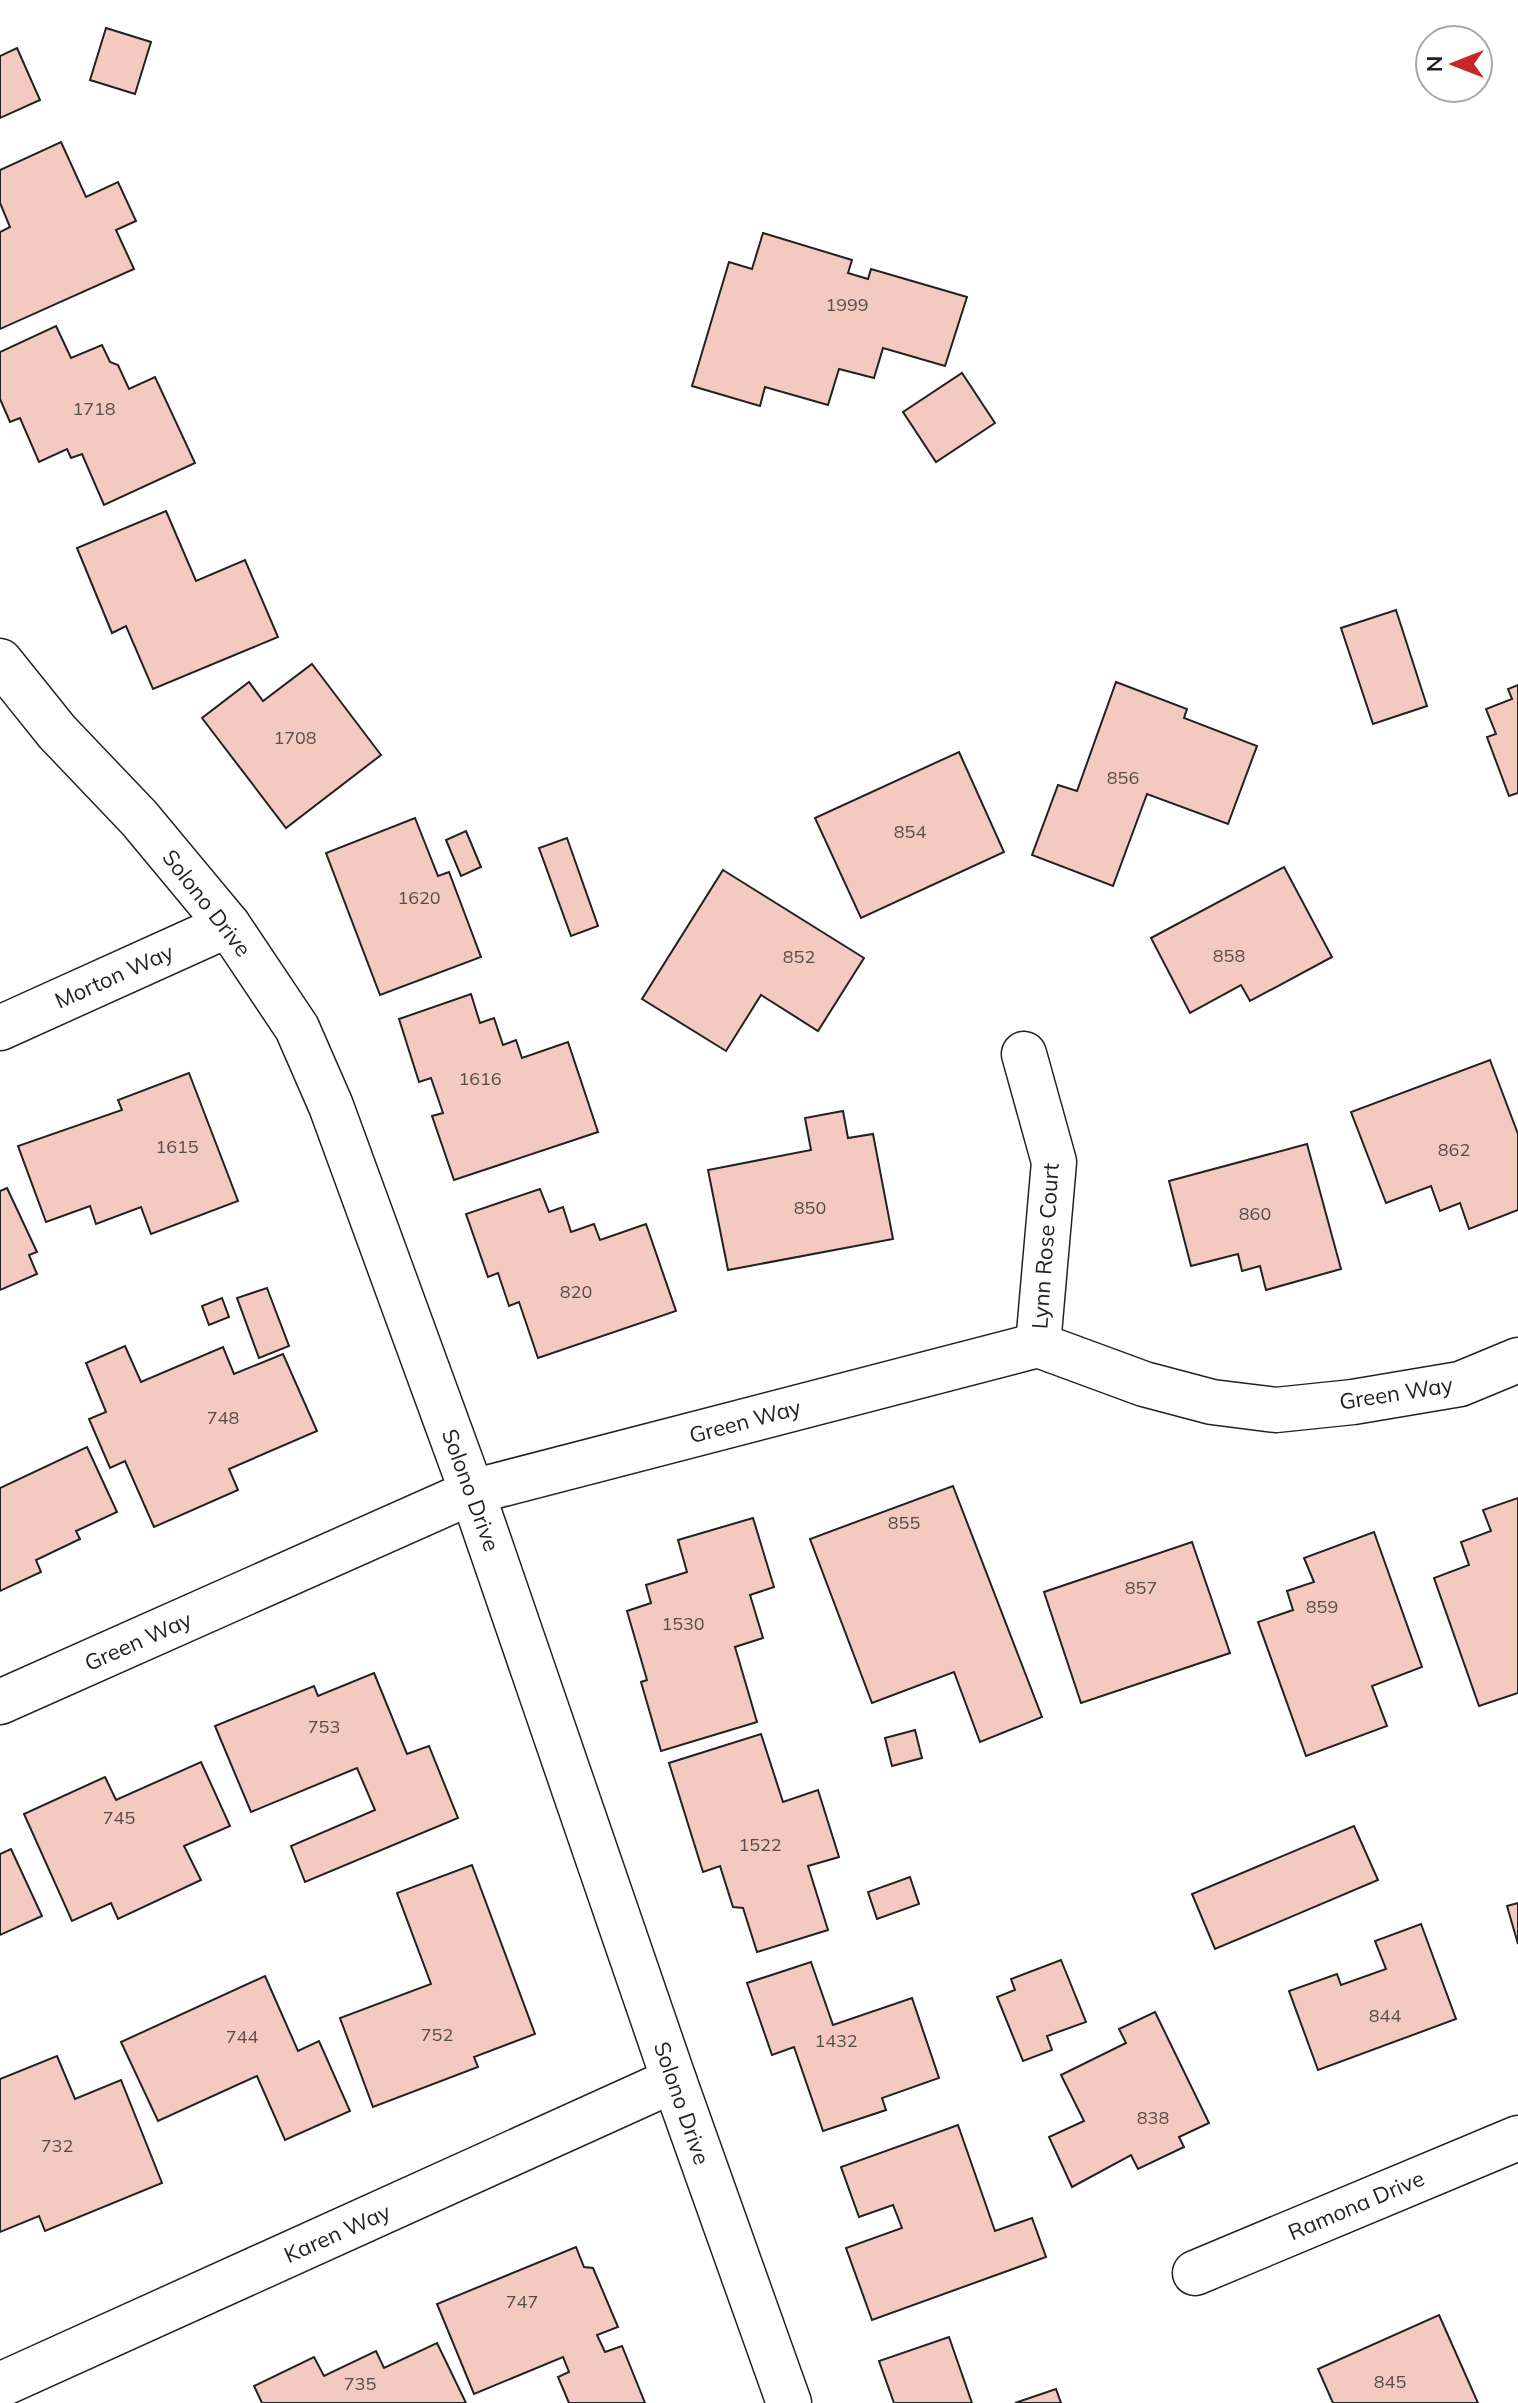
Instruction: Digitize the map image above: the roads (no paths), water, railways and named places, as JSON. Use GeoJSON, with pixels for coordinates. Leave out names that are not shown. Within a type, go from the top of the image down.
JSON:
{"type":"FeatureCollection","features":[{"type":"Feature","properties":{"kind":"street","name":"Solono Drive"},"geometry":{"type":"LineString","coordinates":[[0,661],[57,732],[139,818],[228,925],[297,1028],[331,1106],[472,1492],[674,2080],[789,2403]]}},
{"type":"Feature","properties":{"kind":"street","name":"Morton Way"},"geometry":{"type":"LineString","coordinates":[[0,1028],[228,925]]}},
{"type":"Feature","properties":{"kind":"street","name":"Lynn Rose Court"},"geometry":{"type":"LineString","coordinates":[[1024,1054],[1054,1162],[1038,1345]]}},
{"type":"Feature","properties":{"kind":"street","name":"Green Way"},"geometry":{"type":"LineString","coordinates":[[0,1702],[472,1492],[1038,1345],[1144,1384],[1212,1402],[1276,1410],[1353,1402],[1460,1384],[1518,1360]]}},
{"type":"Feature","properties":{"kind":"street","name":"Karen Way"},"geometry":{"type":"LineString","coordinates":[[0,2385],[674,2080]]}},
{"type":"Feature","properties":{"kind":"street","name":"Ramona Drive"},"geometry":{"type":"LineString","coordinates":[[1195,2273],[1518,2138]]}}]}
